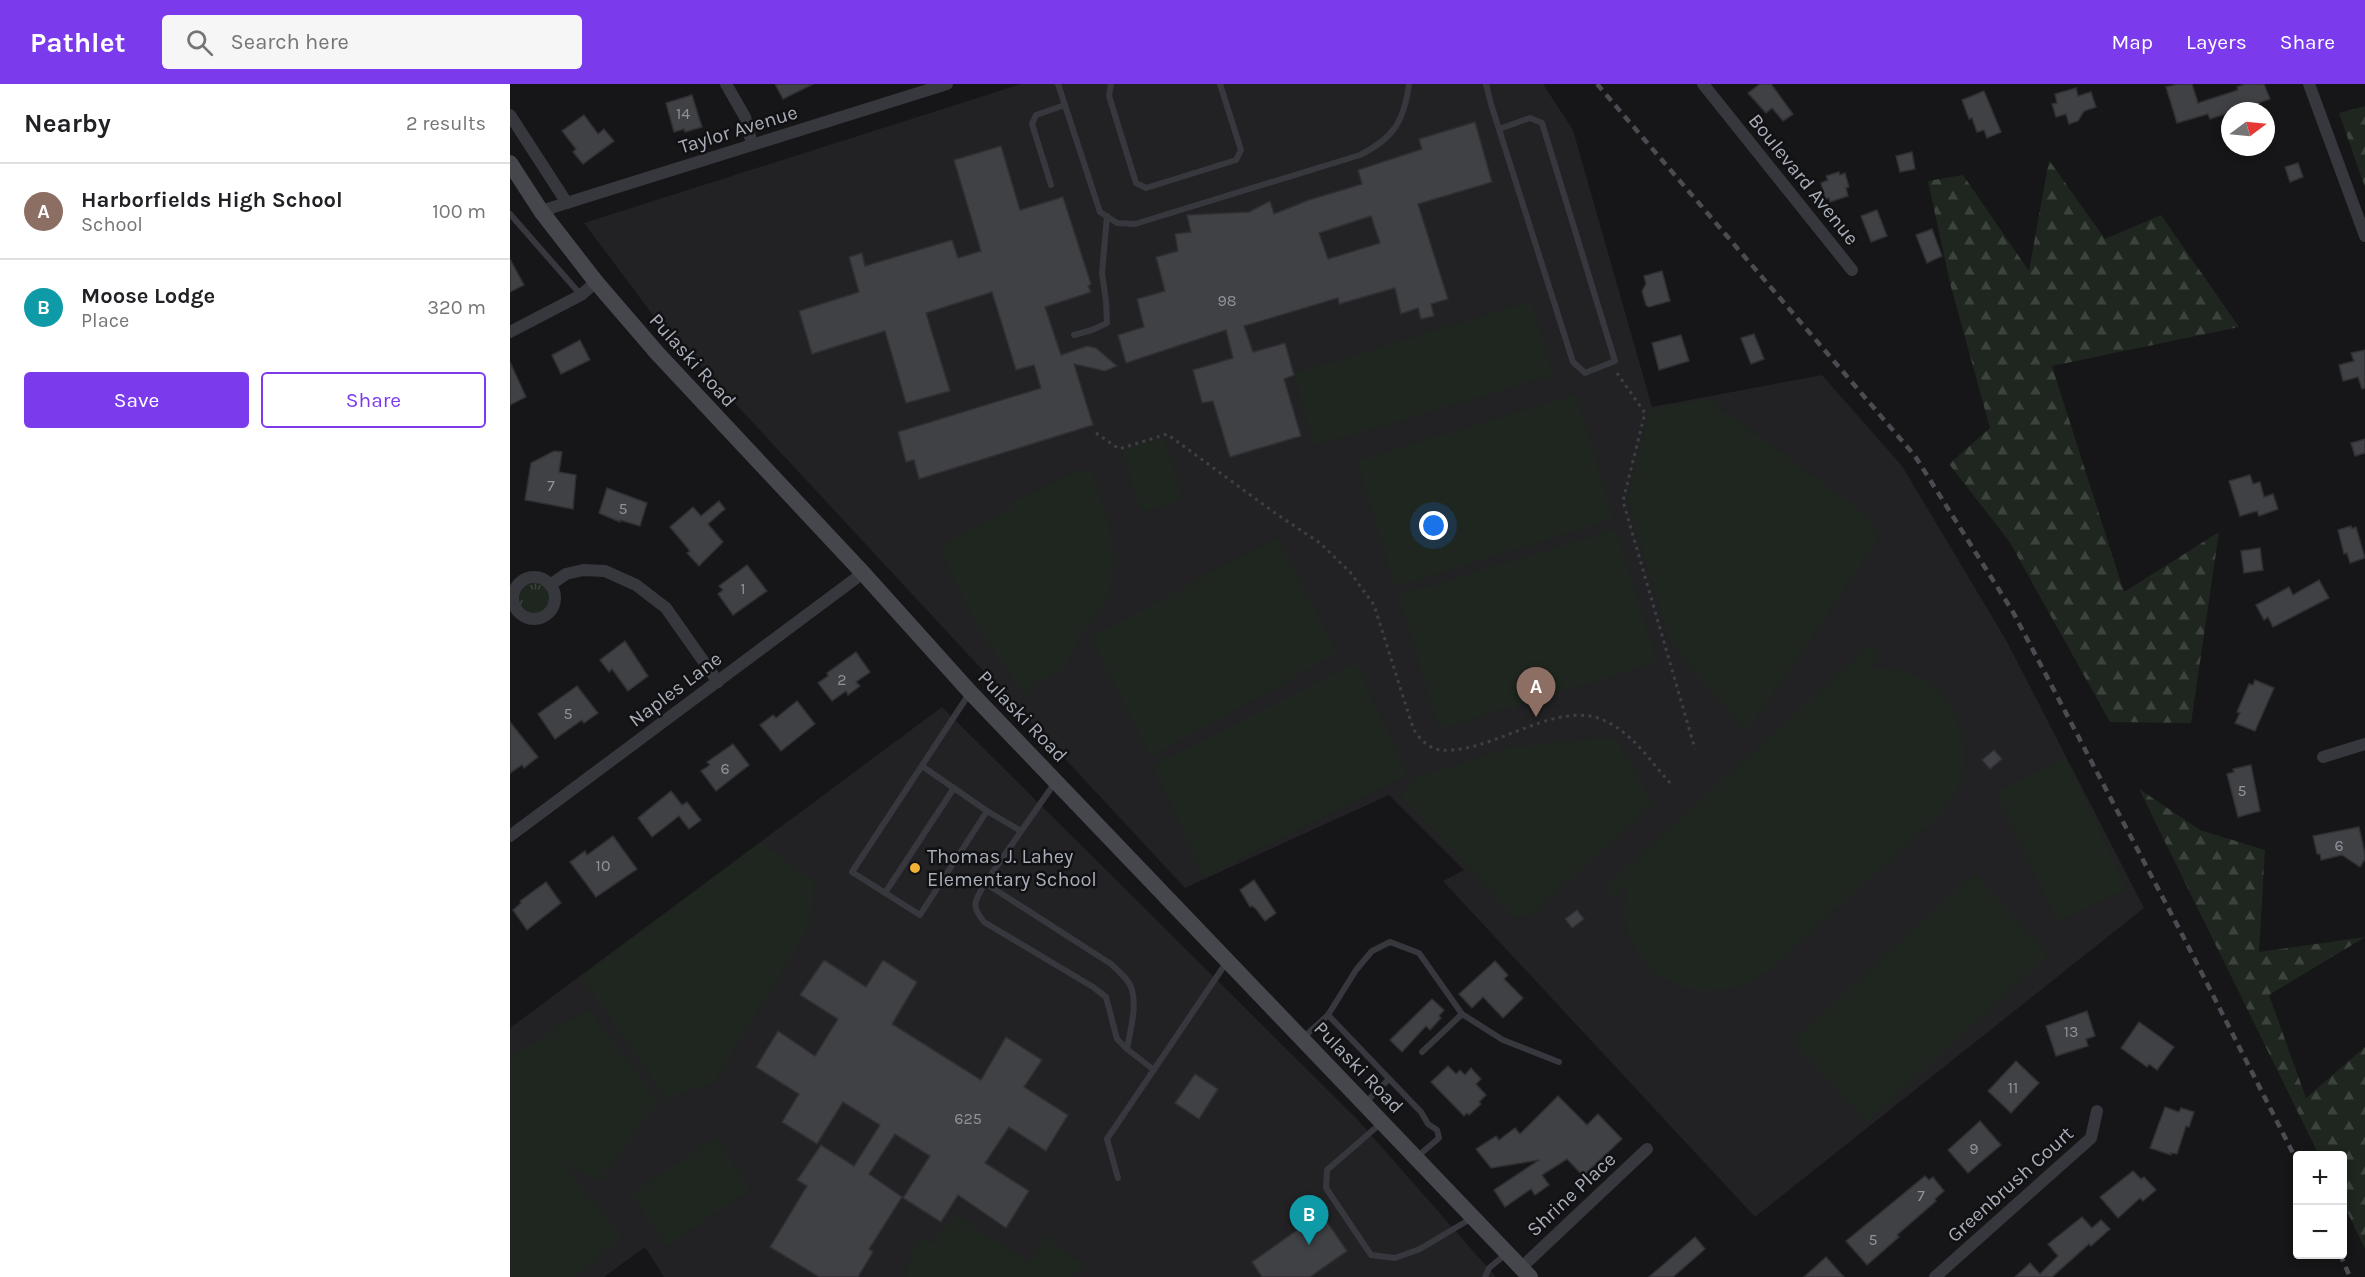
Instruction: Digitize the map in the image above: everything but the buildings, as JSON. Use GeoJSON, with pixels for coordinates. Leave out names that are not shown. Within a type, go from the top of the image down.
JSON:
{"type":"FeatureCollection","features":[{"type":"Feature","properties":{"kind":"main road","name":"Pulaski Road"},"geometry":{"type":"LineString","coordinates":[[510,163],[541,211],[596,282],[658,354],[863,573],[970,692],[1526,1272]]}},
{"type":"Feature","properties":{"kind":"street"},"geometry":{"type":"LineString","coordinates":[[726,84],[745,117],[752,144]]}},
{"type":"Feature","properties":{"kind":"street","name":"Taylor Avenue"},"geometry":{"type":"LineString","coordinates":[[541,211],[926,87],[947,84]]}},
{"type":"Feature","properties":{"kind":"street","name":"Boulevard Avenue"},"geometry":{"type":"LineString","coordinates":[[1703,84],[1851,270]]}},
{"type":"Feature","properties":{"kind":"street"},"geometry":{"type":"LineString","coordinates":[[2309,84],[2365,236]]}},
{"type":"Feature","properties":{"kind":"street"},"geometry":{"type":"LineString","coordinates":[[510,115],[567,203]]}},
{"type":"Feature","properties":{"kind":"street"},"geometry":{"type":"LineString","coordinates":[[510,332],[581,295],[596,282]]}},
{"type":"Feature","properties":{"kind":"street"},"geometry":{"type":"LineString","coordinates":[[550,585],[566,574],[583,570],[605,571],[636,585],[666,608],[718,682]]}},
{"type":"Feature","properties":{"kind":"street","name":"Naples Lane"},"geometry":{"type":"LineString","coordinates":[[510,836],[863,573]]}},
{"type":"Feature","properties":{"kind":"street"},"geometry":{"type":"LineString","coordinates":[[2323,757],[2365,744]]}},
{"type":"Feature","properties":{"kind":"street","name":"Greenbrush Court"},"geometry":{"type":"LineString","coordinates":[[1935,1277],[2091,1138],[2097,1111]]}},
{"type":"Feature","properties":{"kind":"street","name":"Shrine Place"},"geometry":{"type":"LineString","coordinates":[[1526,1272],[1647,1149]]}},
{"type":"Feature","properties":{"kind":"lane"},"geometry":{"type":"LineString","coordinates":[[1058,84],[1100,212],[1117,223],[1135,224],[1360,155],[1380,145],[1395,130],[1406,109],[1409,84]]}},
{"type":"Feature","properties":{"kind":"lane"},"geometry":{"type":"LineString","coordinates":[[1113,84],[1108,96],[1136,183],[1146,188],[1236,160],[1241,150],[1220,84]]}},
{"type":"Feature","properties":{"kind":"lane"},"geometry":{"type":"LineString","coordinates":[[1486,84],[1499,129],[1573,362],[1585,373],[1615,361],[1542,123],[1530,118],[1499,129]]}},
{"type":"Feature","properties":{"kind":"lane"},"geometry":{"type":"LineString","coordinates":[[1051,185],[1032,124],[1033,118],[1065,105]]}},
{"type":"Feature","properties":{"kind":"lane"},"geometry":{"type":"LineString","coordinates":[[510,214],[581,295]]}},
{"type":"Feature","properties":{"kind":"lane"},"geometry":{"type":"LineString","coordinates":[[1074,335],[1092,330],[1107,322],[1102,247],[1107,216]]}},
{"type":"Feature","properties":{"kind":"lane"},"geometry":{"type":"LineString","coordinates":[[970,692],[852,872],[920,915],[987,811]]}},
{"type":"Feature","properties":{"kind":"lane"},"geometry":{"type":"LineString","coordinates":[[922,766],[987,811],[1022,831]]}},
{"type":"Feature","properties":{"kind":"lane"},"geometry":{"type":"LineString","coordinates":[[1056,781],[985,883],[974,903],[975,910],[984,922],[1093,987],[1106,998],[1117,1039],[1154,1070]]}},
{"type":"Feature","properties":{"kind":"lane"},"geometry":{"type":"LineString","coordinates":[[885,893],[954,788]]}},
{"type":"Feature","properties":{"kind":"lane"},"geometry":{"type":"LineString","coordinates":[[985,883],[1111,964],[1125,979],[1132,989],[1133,1016],[1127,1049]]}},
{"type":"Feature","properties":{"kind":"lane"},"geometry":{"type":"LineString","coordinates":[[1303,1039],[1328,1015],[1372,951],[1390,942],[1419,953],[1462,1014],[1503,1040],[1559,1062]]}},
{"type":"Feature","properties":{"kind":"lane"},"geometry":{"type":"LineString","coordinates":[[1118,1178],[1107,1139],[1228,960]]}},
{"type":"Feature","properties":{"kind":"lane"},"geometry":{"type":"LineString","coordinates":[[1422,1052],[1462,1014]]}},
{"type":"Feature","properties":{"kind":"lane"},"geometry":{"type":"LineString","coordinates":[[1328,1015],[1421,1112],[1428,1124],[1437,1130],[1439,1138],[1417,1157]]}},
{"type":"Feature","properties":{"kind":"lane"},"geometry":{"type":"LineString","coordinates":[[1365,1104],[1389,1079]]}},
{"type":"Feature","properties":{"kind":"lane"},"geometry":{"type":"LineString","coordinates":[[1383,1122],[1327,1170],[1326,1188],[1371,1256],[1395,1258],[1420,1249],[1473,1217]]}},
{"type":"Feature","properties":{"kind":"lane"},"geometry":{"type":"LineString","coordinates":[[1485,1277],[1496,1260],[1508,1253]]}},
{"type":"Feature","properties":{"kind":"path"},"geometry":{"type":"LineString","coordinates":[[1617,374],[1645,413],[1623,501],[1695,749]]}},
{"type":"Feature","properties":{"kind":"path"},"geometry":{"type":"LineString","coordinates":[[1096,433],[1119,449],[1167,434],[1320,543],[1350,572],[1374,605],[1413,728],[1419,739],[1439,750],[1471,746],[1544,722],[1574,716],[1598,718],[1628,735],[1673,786]]}},
{"type":"Feature","properties":{"kind":"shaded area"},"geometry":{"type":"Polygon","coordinates":[[[1021,84],[1543,84],[1573,130],[1652,407],[1822,375],[1902,466],[2006,640],[2144,908],[1755,1217],[1443,881],[1464,870],[1389,795],[1185,888],[652,314],[584,223],[1021,84]]]}},
{"type":"Feature","properties":{"kind":"shaded area","name":"Thomas J. Lahey Elementary School"},"geometry":{"type":"Polygon","coordinates":[[[942,707],[1357,1119],[1496,1277],[664,1277],[645,1247],[604,1277],[510,1277],[510,1028],[942,707]]]}},
{"type":"Feature","properties":{"kind":"green space"},"geometry":{"type":"Polygon","coordinates":[[[2365,106],[2365,187],[2339,113],[2365,106]]]}},
{"type":"Feature","properties":{"kind":"green space"},"geometry":{"type":"Polygon","coordinates":[[[2049,160],[2105,239],[2161,215],[2239,327],[2052,366],[2124,592],[2219,532],[2191,723],[2110,722],[2009,541],[1949,464],[1990,428],[1950,283],[1928,181],[1963,175],[2029,271],[2049,160]]]}},
{"type":"Feature","properties":{"kind":"green space"},"geometry":{"type":"Polygon","coordinates":[[[1531,301],[1553,375],[1314,446],[1294,374],[1531,301]]]}},
{"type":"Feature","properties":{"kind":"green space"},"geometry":{"type":"Polygon","coordinates":[[[1576,394],[1613,519],[1395,587],[1357,461],[1576,394]]]}},
{"type":"Feature","properties":{"kind":"green space"},"geometry":{"type":"Polygon","coordinates":[[[1708,399],[1872,519],[1877,542],[1746,732],[1670,642],[1627,500],[1649,410],[1708,399]]]}},
{"type":"Feature","properties":{"kind":"green space"},"geometry":{"type":"Polygon","coordinates":[[[1164,437],[1183,500],[1141,512],[1122,449],[1164,437]]]}},
{"type":"Feature","properties":{"kind":"green space"},"geometry":{"type":"Polygon","coordinates":[[[1083,469],[1092,472],[1108,523],[1113,558],[1108,592],[1099,613],[1078,638],[1065,665],[1024,695],[977,627],[942,554],[945,543],[1011,509],[1014,501],[1083,469]]]}},
{"type":"Feature","properties":{"kind":"green space"},"geometry":{"type":"Polygon","coordinates":[[[1616,529],[1657,662],[1439,729],[1399,595],[1616,529]]]}},
{"type":"Feature","properties":{"kind":"green space"},"geometry":{"type":"Polygon","coordinates":[[[1277,538],[1337,653],[1151,757],[1090,637],[1277,538]]]}},
{"type":"Feature","properties":{"kind":"green space"},"geometry":{"type":"Polygon","coordinates":[[[534,581],[546,586],[551,598],[546,610],[534,615],[522,610],[517,598],[522,586],[534,581]]]}},
{"type":"Feature","properties":{"kind":"green space"},"geometry":{"type":"Polygon","coordinates":[[[1869,646],[1879,657],[1869,668],[1907,672],[1919,677],[1932,685],[1952,709],[1963,739],[1964,754],[1963,770],[1954,796],[1932,822],[1768,971],[1749,982],[1729,989],[1708,991],[1688,989],[1670,982],[1653,970],[1639,955],[1629,934],[1626,916],[1627,887],[1615,897],[1605,887],[1869,646]]]}},
{"type":"Feature","properties":{"kind":"green space"},"geometry":{"type":"Polygon","coordinates":[[[1356,662],[1407,774],[1204,877],[1153,765],[1356,662]]]}},
{"type":"Feature","properties":{"kind":"green space"},"geometry":{"type":"Polygon","coordinates":[[[1616,737],[1653,804],[1531,915],[1515,917],[1400,795],[1414,778],[1512,747],[1616,737]]]}},
{"type":"Feature","properties":{"kind":"green space"},"geometry":{"type":"Polygon","coordinates":[[[2066,758],[2127,889],[2058,922],[1995,791],[2066,758]]]}},
{"type":"Feature","properties":{"kind":"green space"},"geometry":{"type":"Polygon","coordinates":[[[2139,789],[2200,830],[2265,850],[2259,952],[2365,937],[2269,995],[2306,1098],[2365,1047],[2365,1249],[2347,1211],[2347,1151],[2317,1151],[2139,789]]]}},
{"type":"Feature","properties":{"kind":"green space"},"geometry":{"type":"Polygon","coordinates":[[[761,842],[815,882],[810,925],[714,1083],[666,1098],[581,977],[761,842]]]}},
{"type":"Feature","properties":{"kind":"green space"},"geometry":{"type":"Polygon","coordinates":[[[1975,873],[2048,955],[1867,1122],[1792,1041],[1975,873]]]}},
{"type":"Feature","properties":{"kind":"green space"},"geometry":{"type":"Polygon","coordinates":[[[588,1009],[659,1101],[599,1180],[561,1162],[622,1238],[574,1277],[510,1277],[510,1061],[512,1056],[588,1009]]]}},
{"type":"Feature","properties":{"kind":"green space"},"geometry":{"type":"Polygon","coordinates":[[[716,1138],[750,1190],[666,1246],[631,1194],[716,1138]]]}},
{"type":"Feature","properties":{"kind":"green space"},"geometry":{"type":"Polygon","coordinates":[[[955,1215],[1031,1264],[1045,1235],[1087,1267],[1071,1277],[906,1277],[911,1251],[922,1238],[933,1243],[955,1215]]]}},
{"type":"Feature","properties":{"kind":"railway"},"geometry":{"type":"LineString","coordinates":[[1597,84],[1915,456],[2013,612],[2185,940],[2293,1153]]}},
{"type":"Feature","properties":{"kind":"railway"},"geometry":{"type":"LineString","coordinates":[[2342,1259],[2350,1277]]}},
{"type":"Feature","properties":{"kind":"place","name":"Harborfields High School"},"geometry":{"type":"Point","coordinates":[1536,717]}},
{"type":"Feature","properties":{"kind":"place","name":"Thomas J. Lahey Elementary School"},"geometry":{"type":"Point","coordinates":[915,868]}},
{"type":"Feature","properties":{"kind":"place","name":"Moose Lodge"},"geometry":{"type":"Point","coordinates":[1309,1245]}}]}
